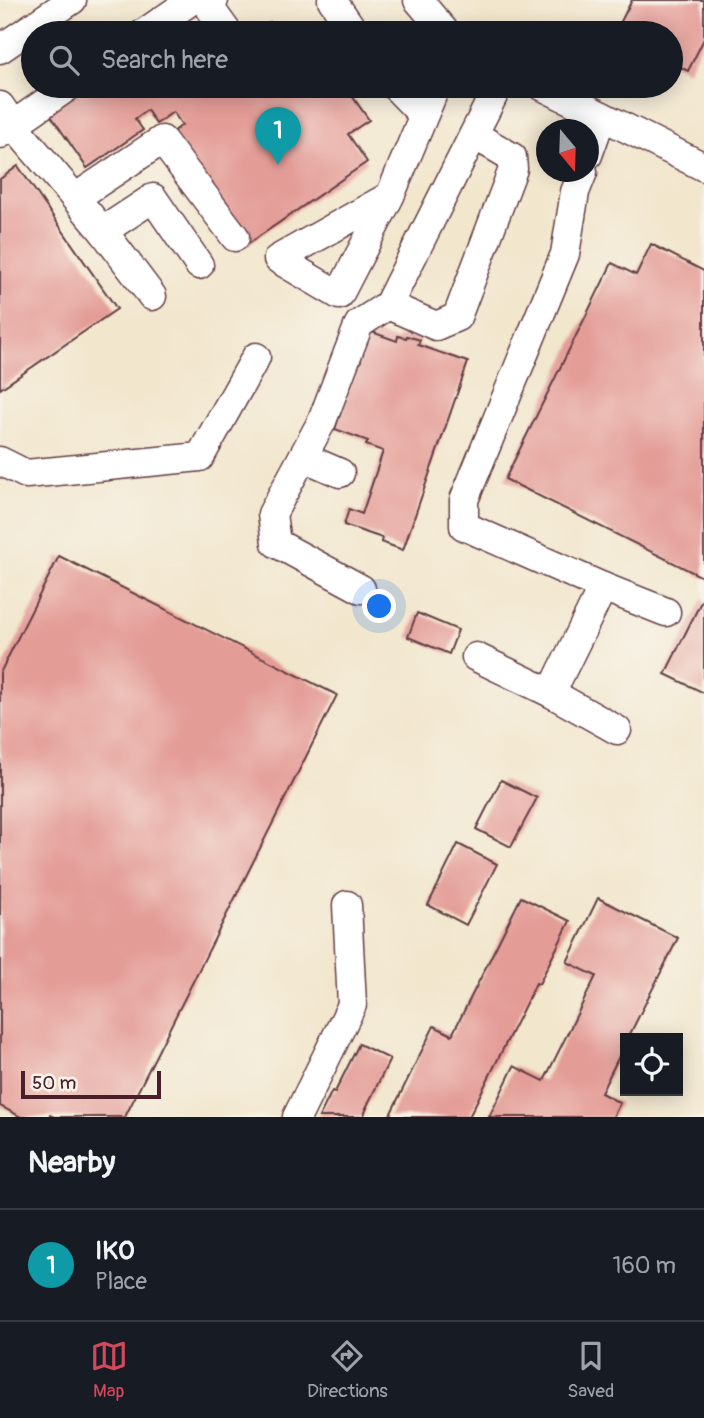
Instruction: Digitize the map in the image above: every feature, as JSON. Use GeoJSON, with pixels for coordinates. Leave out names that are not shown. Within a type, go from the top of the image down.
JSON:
{"type":"FeatureCollection","features":[{"type":"Feature","properties":{"kind":"street"},"geometry":{"type":"LineString","coordinates":[[41,21],[72,0]]}},
{"type":"Feature","properties":{"kind":"street"},"geometry":{"type":"LineString","coordinates":[[332,0],[347,21]]}},
{"type":"Feature","properties":{"kind":"street"},"geometry":{"type":"LineString","coordinates":[[418,0],[436,21]]}},
{"type":"Feature","properties":{"kind":"street"},"geometry":{"type":"LineString","coordinates":[[166,21],[204,1],[219,21]]}},
{"type":"Feature","properties":{"kind":"street"},"geometry":{"type":"LineString","coordinates":[[0,49],[21,35]]}},
{"type":"Feature","properties":{"kind":"street"},"geometry":{"type":"LineString","coordinates":[[47,98],[4,122],[75,198],[152,296]]}},
{"type":"Feature","properties":{"kind":"street"},"geometry":{"type":"LineString","coordinates":[[407,98],[423,115]]}},
{"type":"Feature","properties":{"kind":"street"},"geometry":{"type":"LineString","coordinates":[[390,196],[431,98]]}},
{"type":"Feature","properties":{"kind":"street"},"geometry":{"type":"LineString","coordinates":[[361,589],[276,543],[272,514],[322,421],[359,324],[388,305],[492,98]]}},
{"type":"Feature","properties":{"kind":"street"},"geometry":{"type":"LineString","coordinates":[[565,98],[704,167]]}},
{"type":"Feature","properties":{"kind":"street"},"geometry":{"type":"LineString","coordinates":[[599,125],[602,116]]}},
{"type":"Feature","properties":{"kind":"street"},"geometry":{"type":"LineString","coordinates":[[388,305],[436,326],[457,317],[513,169],[512,157],[474,135]]}},
{"type":"Feature","properties":{"kind":"street"},"geometry":{"type":"LineString","coordinates":[[75,198],[162,140],[235,237]]}},
{"type":"Feature","properties":{"kind":"street"},"geometry":{"type":"LineString","coordinates":[[103,231],[188,176]]}},
{"type":"Feature","properties":{"kind":"street"},"geometry":{"type":"LineString","coordinates":[[579,182],[565,254],[464,500],[464,526],[666,612]]}},
{"type":"Feature","properties":{"kind":"street"},"geometry":{"type":"LineString","coordinates":[[153,198],[199,265]]}},
{"type":"Feature","properties":{"kind":"street"},"geometry":{"type":"LineString","coordinates":[[0,461],[26,474],[200,457],[256,357]]}},
{"type":"Feature","properties":{"kind":"street"},"geometry":{"type":"LineString","coordinates":[[303,457],[340,473]]}},
{"type":"Feature","properties":{"kind":"street"},"geometry":{"type":"LineString","coordinates":[[551,693],[603,587]]}},
{"type":"Feature","properties":{"kind":"street"},"geometry":{"type":"LineString","coordinates":[[476,657],[551,693],[617,730]]}},
{"type":"Feature","properties":{"kind":"street"},"geometry":{"type":"LineString","coordinates":[[297,1117],[352,1005],[347,905]]}},
{"type":"Feature","properties":{"kind":"building"},"geometry":{"type":"Polygon","coordinates":[[[632,0],[704,0],[704,39],[688,71],[683,69],[683,21],[621,21],[632,0]]]}},
{"type":"Feature","properties":{"kind":"building"},"geometry":{"type":"Polygon","coordinates":[[[65,98],[353,98],[369,120],[348,134],[367,162],[248,244],[172,133],[182,125],[173,112],[156,124],[147,110],[135,119],[143,130],[87,168],[47,110],[65,98]]]}},
{"type":"Feature","properties":{"kind":"building"},"geometry":{"type":"Polygon","coordinates":[[[18,166],[117,309],[0,389],[0,179],[18,166]]]}},
{"type":"Feature","properties":{"kind":"building"},"geometry":{"type":"Polygon","coordinates":[[[651,244],[704,271],[704,578],[505,479],[612,263],[636,275],[651,244]]]}},
{"type":"Feature","properties":{"kind":"building"},"geometry":{"type":"Polygon","coordinates":[[[369,331],[397,341],[398,336],[420,340],[418,345],[468,362],[403,550],[381,542],[382,538],[344,525],[349,509],[362,514],[383,451],[366,445],[368,441],[335,429],[369,331]]]}},
{"type":"Feature","properties":{"kind":"building"},"geometry":{"type":"Polygon","coordinates":[[[59,556],[337,695],[125,1117],[21,1117],[0,1106],[0,673],[59,556]]]}},
{"type":"Feature","properties":{"kind":"building"},"geometry":{"type":"Polygon","coordinates":[[[704,596],[704,693],[665,674],[704,596]]]}},
{"type":"Feature","properties":{"kind":"building"},"geometry":{"type":"Polygon","coordinates":[[[417,613],[458,630],[449,654],[408,637],[417,613]]]}},
{"type":"Feature","properties":{"kind":"building"},"geometry":{"type":"Polygon","coordinates":[[[501,780],[537,798],[511,847],[476,829],[501,780]]]}},
{"type":"Feature","properties":{"kind":"building"},"geometry":{"type":"Polygon","coordinates":[[[458,844],[497,864],[466,925],[428,905],[458,844]]]}},
{"type":"Feature","properties":{"kind":"building"},"geometry":{"type":"Polygon","coordinates":[[[521,897],[570,921],[469,1117],[389,1117],[434,1026],[452,1035],[521,897]]]}},
{"type":"Feature","properties":{"kind":"building"},"geometry":{"type":"Polygon","coordinates":[[[598,898],[678,938],[630,1033],[620,1033],[620,1054],[601,1093],[620,1103],[613,1117],[489,1117],[514,1066],[544,1081],[596,976],[567,962],[598,898]]]}},
{"type":"Feature","properties":{"kind":"building"},"geometry":{"type":"Polygon","coordinates":[[[359,1044],[390,1059],[363,1117],[319,1117],[332,1091],[335,1092],[359,1044]]]}},
{"type":"Feature","properties":{"kind":"place","name":"IKO"},"geometry":{"type":"Point","coordinates":[278,165]}}]}
